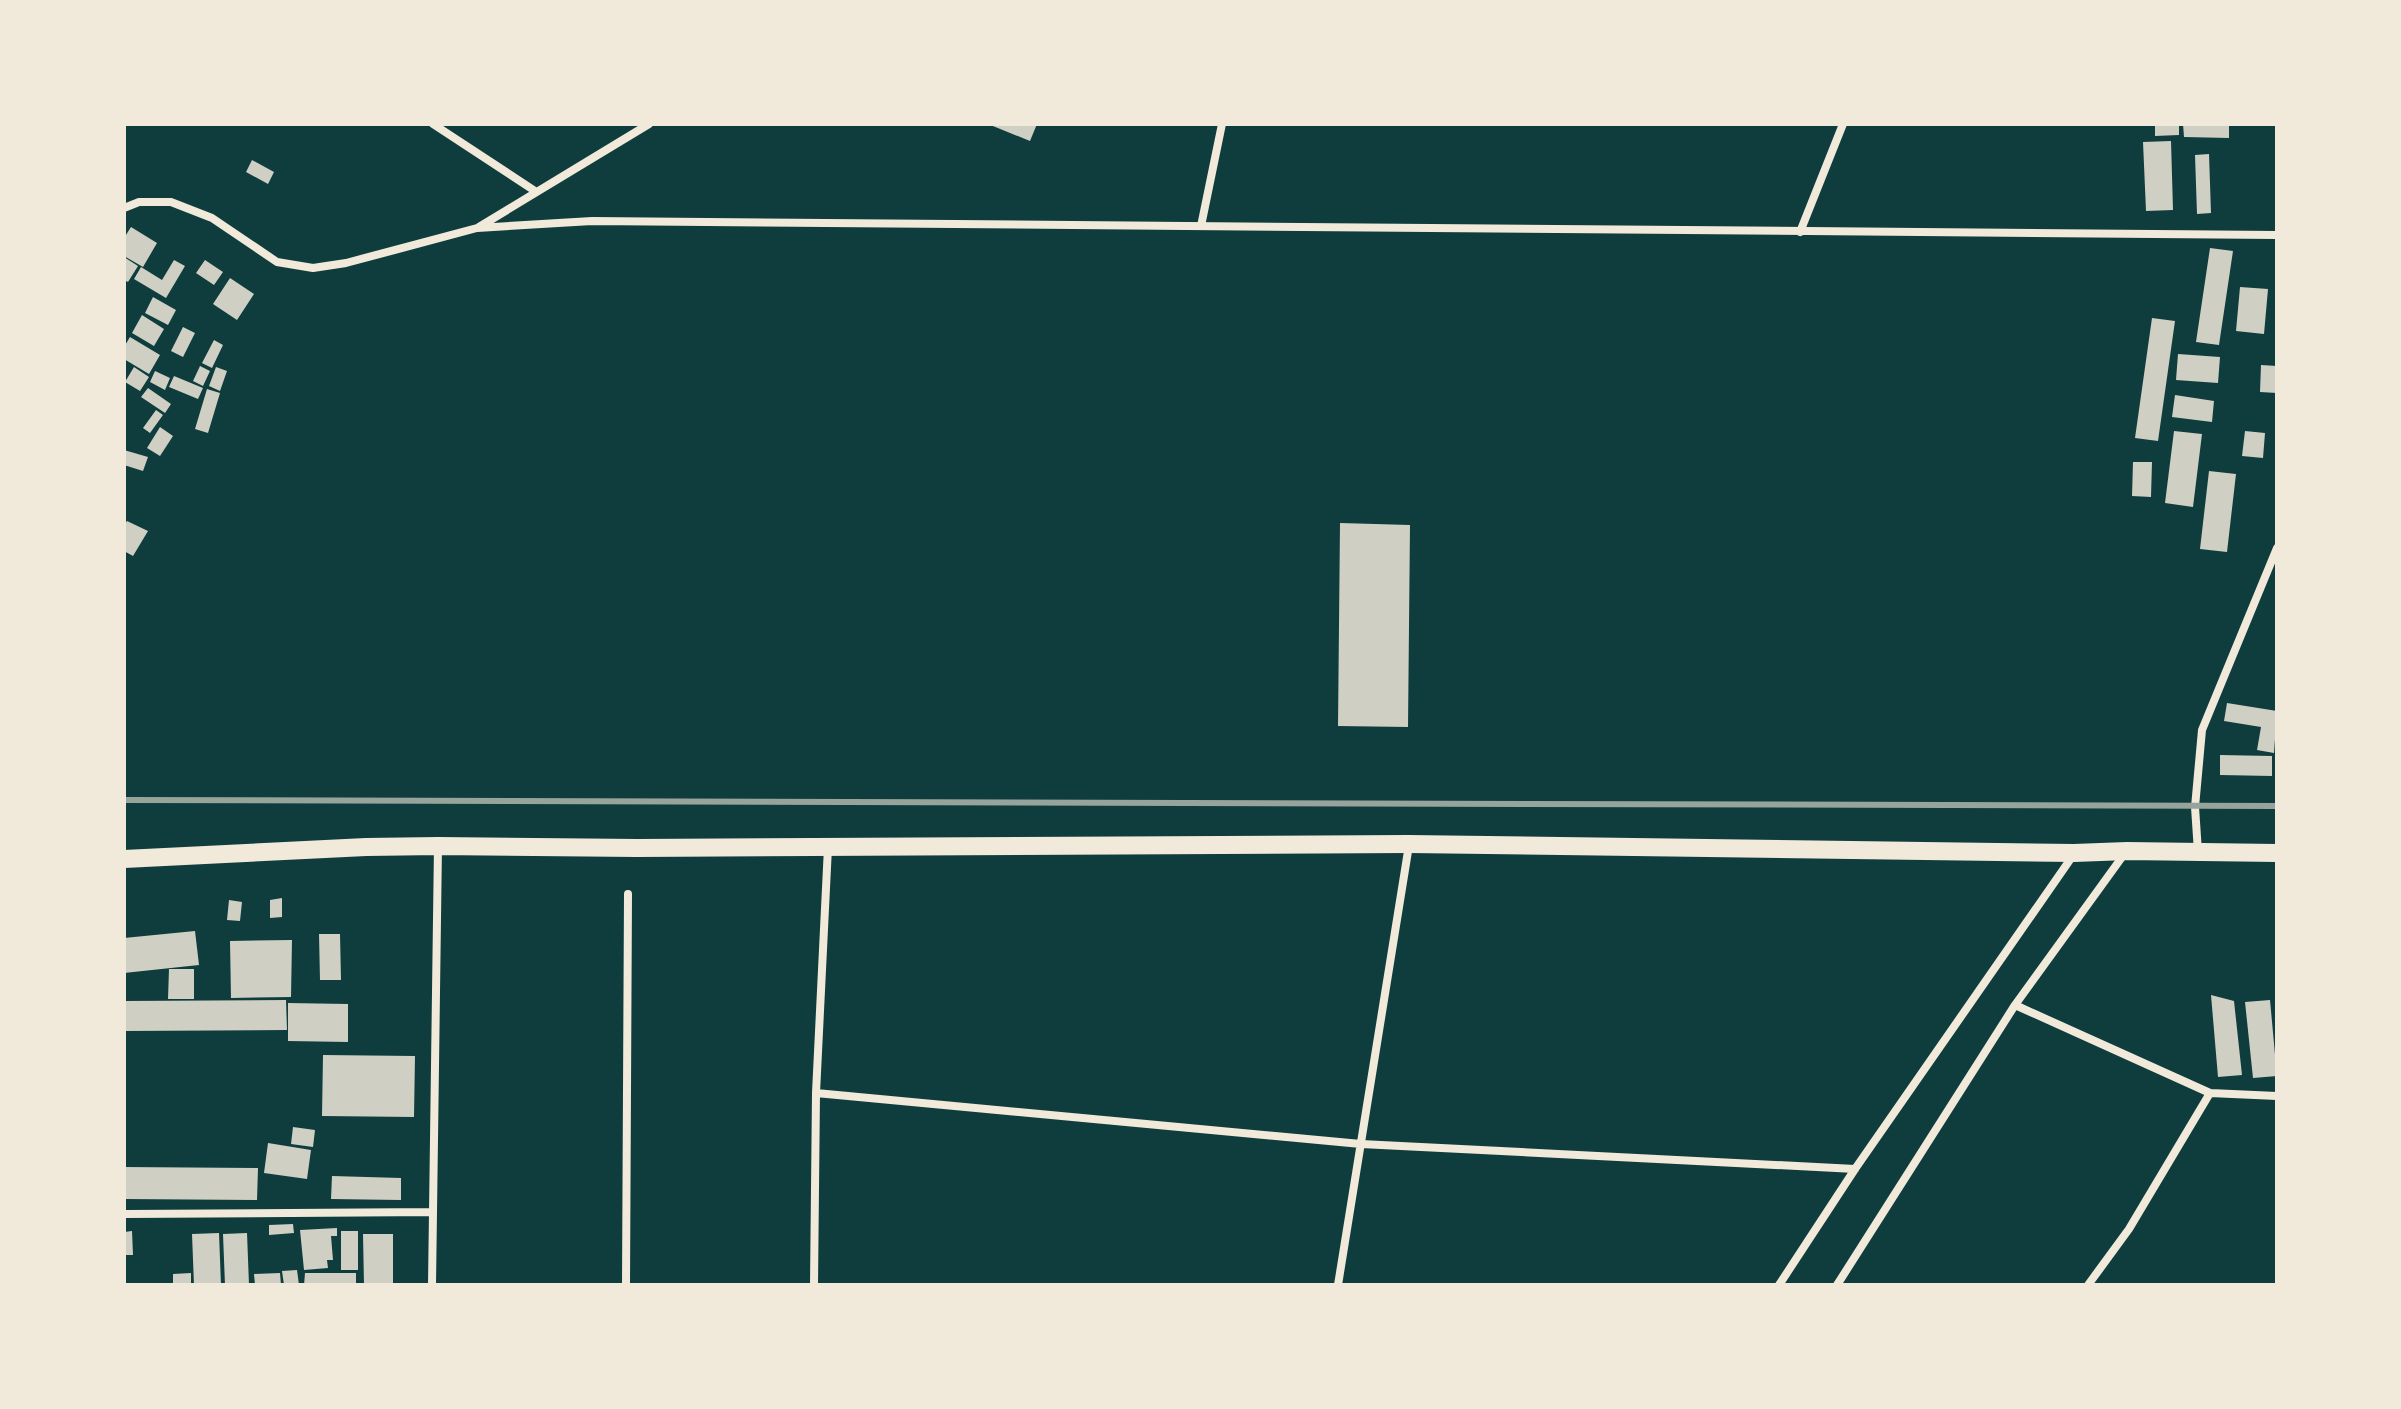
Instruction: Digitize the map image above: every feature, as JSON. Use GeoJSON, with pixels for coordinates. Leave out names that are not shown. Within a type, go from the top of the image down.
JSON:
{"type":"FeatureCollection","features":[{"type":"Feature","properties":{"kind":"highway"},"geometry":{"type":"LineString","coordinates":[[124,859],[351,847],[438,846],[1409,844],[2277,853]]}},
{"type":"Feature","properties":{"kind":"street"},"geometry":{"type":"LineString","coordinates":[[433,124],[535,191]]}},
{"type":"Feature","properties":{"kind":"street"},"geometry":{"type":"LineString","coordinates":[[477,228],[649,124]]}},
{"type":"Feature","properties":{"kind":"street"},"geometry":{"type":"LineString","coordinates":[[1201,226],[1222,124]]}},
{"type":"Feature","properties":{"kind":"street"},"geometry":{"type":"LineString","coordinates":[[1800,232],[1843,124]]}},
{"type":"Feature","properties":{"kind":"street"},"geometry":{"type":"LineString","coordinates":[[124,208],[139,202],[171,202],[212,218],[277,262],[313,268],[346,263],[477,228],[592,221],[2277,235]]}},
{"type":"Feature","properties":{"kind":"street"},"geometry":{"type":"LineString","coordinates":[[2198,853],[2195,807],[2202,730],[2277,548]]}},
{"type":"Feature","properties":{"kind":"street"},"geometry":{"type":"LineString","coordinates":[[1338,1285],[1409,844]]}},
{"type":"Feature","properties":{"kind":"street"},"geometry":{"type":"LineString","coordinates":[[432,1285],[438,846]]}},
{"type":"Feature","properties":{"kind":"street"},"geometry":{"type":"LineString","coordinates":[[814,1285],[816,1093],[828,847]]}},
{"type":"Feature","properties":{"kind":"street"},"geometry":{"type":"LineString","coordinates":[[1837,1285],[2015,1005],[2127,851]]}},
{"type":"Feature","properties":{"kind":"street"},"geometry":{"type":"LineString","coordinates":[[1779,1285],[1855,1169],[2074,853]]}},
{"type":"Feature","properties":{"kind":"street"},"geometry":{"type":"LineString","coordinates":[[626,1285],[628,894]]}},
{"type":"Feature","properties":{"kind":"street"},"geometry":{"type":"LineString","coordinates":[[2015,1005],[2210,1093],[2277,1096]]}},
{"type":"Feature","properties":{"kind":"street"},"geometry":{"type":"LineString","coordinates":[[816,1093],[1361,1144],[1855,1169]]}},
{"type":"Feature","properties":{"kind":"street"},"geometry":{"type":"LineString","coordinates":[[2088,1285],[2129,1229],[2210,1093]]}},
{"type":"Feature","properties":{"kind":"street"},"geometry":{"type":"LineString","coordinates":[[124,1214],[433,1212]]}},
{"type":"Feature","properties":{"kind":"building"},"geometry":{"type":"Polygon","coordinates":[[[988,124],[1037,124],[1030,141],[988,124]]]}},
{"type":"Feature","properties":{"kind":"building"},"geometry":{"type":"Polygon","coordinates":[[[2155,124],[2179,124],[2179,135],[2155,136],[2155,124]]]}},
{"type":"Feature","properties":{"kind":"building"},"geometry":{"type":"Polygon","coordinates":[[[2183,124],[2229,124],[2229,138],[2184,137],[2183,124]]]}},
{"type":"Feature","properties":{"kind":"building"},"geometry":{"type":"Polygon","coordinates":[[[2171,141],[2173,210],[2146,211],[2143,142],[2171,141]]]}},
{"type":"Feature","properties":{"kind":"building"},"geometry":{"type":"Polygon","coordinates":[[[2209,154],[2211,213],[2197,214],[2195,155],[2209,154]]]}},
{"type":"Feature","properties":{"kind":"building"},"geometry":{"type":"Polygon","coordinates":[[[252,160],[274,172],[268,184],[246,172],[252,160]]]}},
{"type":"Feature","properties":{"kind":"building"},"geometry":{"type":"Polygon","coordinates":[[[131,227],[157,243],[143,267],[124,256],[124,238],[131,227]]]}},
{"type":"Feature","properties":{"kind":"building"},"geometry":{"type":"Polygon","coordinates":[[[2210,248],[2233,251],[2219,345],[2196,342],[2210,248]]]}},
{"type":"Feature","properties":{"kind":"building"},"geometry":{"type":"Polygon","coordinates":[[[124,257],[138,266],[128,282],[124,280],[124,257]]]}},
{"type":"Feature","properties":{"kind":"building"},"geometry":{"type":"Polygon","coordinates":[[[174,260],[185,266],[166,298],[134,279],[141,267],[162,280],[174,260]]]}},
{"type":"Feature","properties":{"kind":"building"},"geometry":{"type":"Polygon","coordinates":[[[205,260],[223,272],[214,285],[196,273],[205,260]]]}},
{"type":"Feature","properties":{"kind":"building"},"geometry":{"type":"Polygon","coordinates":[[[230,278],[254,294],[237,320],[213,304],[230,278]]]}},
{"type":"Feature","properties":{"kind":"building"},"geometry":{"type":"Polygon","coordinates":[[[2240,287],[2268,289],[2264,334],[2236,331],[2240,287]]]}},
{"type":"Feature","properties":{"kind":"building"},"geometry":{"type":"Polygon","coordinates":[[[153,297],[176,310],[168,325],[145,313],[153,297]]]}},
{"type":"Feature","properties":{"kind":"building"},"geometry":{"type":"Polygon","coordinates":[[[142,315],[164,329],[154,346],[132,333],[142,315]]]}},
{"type":"Feature","properties":{"kind":"building"},"geometry":{"type":"Polygon","coordinates":[[[2152,318],[2175,321],[2158,441],[2135,438],[2152,318]]]}},
{"type":"Feature","properties":{"kind":"building"},"geometry":{"type":"Polygon","coordinates":[[[183,327],[195,333],[183,357],[171,351],[183,327]]]}},
{"type":"Feature","properties":{"kind":"building"},"geometry":{"type":"Polygon","coordinates":[[[130,337],[160,355],[149,374],[124,359],[124,347],[130,337]]]}},
{"type":"Feature","properties":{"kind":"building"},"geometry":{"type":"Polygon","coordinates":[[[214,340],[223,345],[212,368],[202,363],[214,340]]]}},
{"type":"Feature","properties":{"kind":"building"},"geometry":{"type":"Polygon","coordinates":[[[2178,354],[2220,357],[2218,383],[2176,380],[2178,354]]]}},
{"type":"Feature","properties":{"kind":"building"},"geometry":{"type":"Polygon","coordinates":[[[2261,365],[2277,366],[2277,393],[2260,392],[2261,365]]]}},
{"type":"Feature","properties":{"kind":"building"},"geometry":{"type":"Polygon","coordinates":[[[200,366],[210,371],[203,386],[193,381],[200,366]]]}},
{"type":"Feature","properties":{"kind":"building"},"geometry":{"type":"Polygon","coordinates":[[[134,367],[149,377],[140,391],[125,382],[134,367]]]}},
{"type":"Feature","properties":{"kind":"building"},"geometry":{"type":"Polygon","coordinates":[[[216,367],[227,371],[220,391],[209,386],[216,367]]]}},
{"type":"Feature","properties":{"kind":"building"},"geometry":{"type":"Polygon","coordinates":[[[155,371],[170,378],[165,390],[150,382],[155,371]]]}},
{"type":"Feature","properties":{"kind":"building"},"geometry":{"type":"Polygon","coordinates":[[[174,376],[203,388],[198,399],[169,387],[174,376]]]}},
{"type":"Feature","properties":{"kind":"building"},"geometry":{"type":"Polygon","coordinates":[[[148,388],[171,404],[165,413],[141,397],[148,388]]]}},
{"type":"Feature","properties":{"kind":"building"},"geometry":{"type":"Polygon","coordinates":[[[207,389],[220,393],[208,433],[195,429],[207,389]]]}},
{"type":"Feature","properties":{"kind":"building"},"geometry":{"type":"Polygon","coordinates":[[[2175,395],[2214,401],[2212,422],[2172,417],[2175,395]]]}},
{"type":"Feature","properties":{"kind":"building"},"geometry":{"type":"Polygon","coordinates":[[[156,410],[163,415],[150,433],[143,428],[156,410]]]}},
{"type":"Feature","properties":{"kind":"building"},"geometry":{"type":"Polygon","coordinates":[[[160,427],[173,436],[160,456],[147,448],[160,427]]]}},
{"type":"Feature","properties":{"kind":"building"},"geometry":{"type":"Polygon","coordinates":[[[2174,431],[2202,434],[2193,507],[2165,503],[2174,431]]]}},
{"type":"Feature","properties":{"kind":"building"},"geometry":{"type":"Polygon","coordinates":[[[2245,431],[2265,433],[2263,458],[2242,456],[2245,431]]]}},
{"type":"Feature","properties":{"kind":"building"},"geometry":{"type":"Polygon","coordinates":[[[124,450],[148,457],[143,471],[124,465],[124,450]]]}},
{"type":"Feature","properties":{"kind":"building"},"geometry":{"type":"Polygon","coordinates":[[[2133,462],[2152,462],[2151,497],[2132,496],[2133,462]]]}},
{"type":"Feature","properties":{"kind":"building"},"geometry":{"type":"Polygon","coordinates":[[[2209,471],[2236,474],[2227,552],[2200,549],[2209,471]]]}},
{"type":"Feature","properties":{"kind":"building"},"geometry":{"type":"Polygon","coordinates":[[[127,521],[148,531],[133,556],[124,551],[124,525],[127,521]]]}},
{"type":"Feature","properties":{"kind":"building"},"geometry":{"type":"Polygon","coordinates":[[[1340,523],[1410,525],[1408,727],[1338,726],[1340,523]]]}},
{"type":"Feature","properties":{"kind":"building"},"geometry":{"type":"Polygon","coordinates":[[[2227,703],[2277,711],[2274,753],[2257,750],[2261,727],[2224,721],[2227,703]]]}},
{"type":"Feature","properties":{"kind":"building"},"geometry":{"type":"Polygon","coordinates":[[[2220,755],[2272,756],[2272,776],[2220,775],[2220,755]]]}},
{"type":"Feature","properties":{"kind":"building"},"geometry":{"type":"Polygon","coordinates":[[[282,898],[282,917],[270,918],[270,900],[282,898]]]}},
{"type":"Feature","properties":{"kind":"building"},"geometry":{"type":"Polygon","coordinates":[[[229,900],[242,902],[240,921],[227,920],[229,900]]]}},
{"type":"Feature","properties":{"kind":"building"},"geometry":{"type":"Polygon","coordinates":[[[195,931],[199,965],[124,973],[124,938],[195,931]]]}},
{"type":"Feature","properties":{"kind":"building"},"geometry":{"type":"Polygon","coordinates":[[[319,934],[340,934],[341,980],[320,980],[319,934]]]}},
{"type":"Feature","properties":{"kind":"building"},"geometry":{"type":"Polygon","coordinates":[[[292,940],[291,997],[231,998],[230,941],[292,940]]]}},
{"type":"Feature","properties":{"kind":"building"},"geometry":{"type":"Polygon","coordinates":[[[169,969],[194,969],[194,999],[168,999],[169,969]]]}},
{"type":"Feature","properties":{"kind":"building"},"geometry":{"type":"Polygon","coordinates":[[[2211,995],[2234,1001],[2242,1075],[2218,1077],[2211,995]]]}},
{"type":"Feature","properties":{"kind":"building"},"geometry":{"type":"Polygon","coordinates":[[[286,1000],[287,1030],[124,1031],[124,1001],[286,1000]]]}},
{"type":"Feature","properties":{"kind":"building"},"geometry":{"type":"Polygon","coordinates":[[[2270,1000],[2277,1076],[2253,1078],[2245,1002],[2270,1000]]]}},
{"type":"Feature","properties":{"kind":"building"},"geometry":{"type":"Polygon","coordinates":[[[288,1003],[348,1004],[348,1042],[288,1041],[288,1003]]]}},
{"type":"Feature","properties":{"kind":"building"},"geometry":{"type":"Polygon","coordinates":[[[323,1055],[415,1056],[414,1117],[322,1116],[323,1055]]]}},
{"type":"Feature","properties":{"kind":"building"},"geometry":{"type":"Polygon","coordinates":[[[293,1127],[315,1130],[313,1147],[291,1144],[293,1127]]]}},
{"type":"Feature","properties":{"kind":"building"},"geometry":{"type":"Polygon","coordinates":[[[268,1143],[311,1150],[307,1179],[264,1173],[268,1143]]]}},
{"type":"Feature","properties":{"kind":"building"},"geometry":{"type":"Polygon","coordinates":[[[124,1167],[258,1168],[257,1200],[124,1199],[124,1167]]]}},
{"type":"Feature","properties":{"kind":"building"},"geometry":{"type":"Polygon","coordinates":[[[332,1176],[401,1178],[401,1200],[331,1199],[332,1176]]]}},
{"type":"Feature","properties":{"kind":"building"},"geometry":{"type":"Polygon","coordinates":[[[293,1224],[294,1233],[269,1235],[269,1225],[293,1224]]]}},
{"type":"Feature","properties":{"kind":"building"},"geometry":{"type":"Polygon","coordinates":[[[337,1228],[337,1236],[331,1236],[333,1260],[327,1260],[328,1268],[304,1270],[300,1230],[337,1228]]]}},
{"type":"Feature","properties":{"kind":"building"},"geometry":{"type":"Polygon","coordinates":[[[132,1231],[133,1255],[124,1255],[124,1232],[132,1231]]]}},
{"type":"Feature","properties":{"kind":"building"},"geometry":{"type":"Polygon","coordinates":[[[341,1231],[358,1231],[358,1270],[341,1270],[341,1231]]]}},
{"type":"Feature","properties":{"kind":"building"},"geometry":{"type":"Polygon","coordinates":[[[219,1233],[221,1285],[194,1285],[192,1234],[219,1233]]]}},
{"type":"Feature","properties":{"kind":"building"},"geometry":{"type":"Polygon","coordinates":[[[247,1233],[249,1285],[225,1285],[223,1234],[247,1233]]]}},
{"type":"Feature","properties":{"kind":"building"},"geometry":{"type":"Polygon","coordinates":[[[363,1234],[393,1234],[393,1285],[364,1285],[363,1234]]]}},
{"type":"Feature","properties":{"kind":"building"},"geometry":{"type":"Polygon","coordinates":[[[297,1270],[299,1285],[284,1285],[282,1271],[297,1270]]]}},
{"type":"Feature","properties":{"kind":"building"},"geometry":{"type":"Polygon","coordinates":[[[191,1273],[191,1285],[173,1285],[173,1274],[191,1273]]]}},
{"type":"Feature","properties":{"kind":"building"},"geometry":{"type":"Polygon","coordinates":[[[280,1273],[281,1285],[255,1285],[254,1274],[280,1273]]]}},
{"type":"Feature","properties":{"kind":"building"},"geometry":{"type":"Polygon","coordinates":[[[305,1273],[356,1273],[356,1285],[304,1285],[305,1273]]]}},
{"type":"Feature","properties":{"kind":"railway"},"geometry":{"type":"LineString","coordinates":[[124,800],[2277,806]]}}]}
